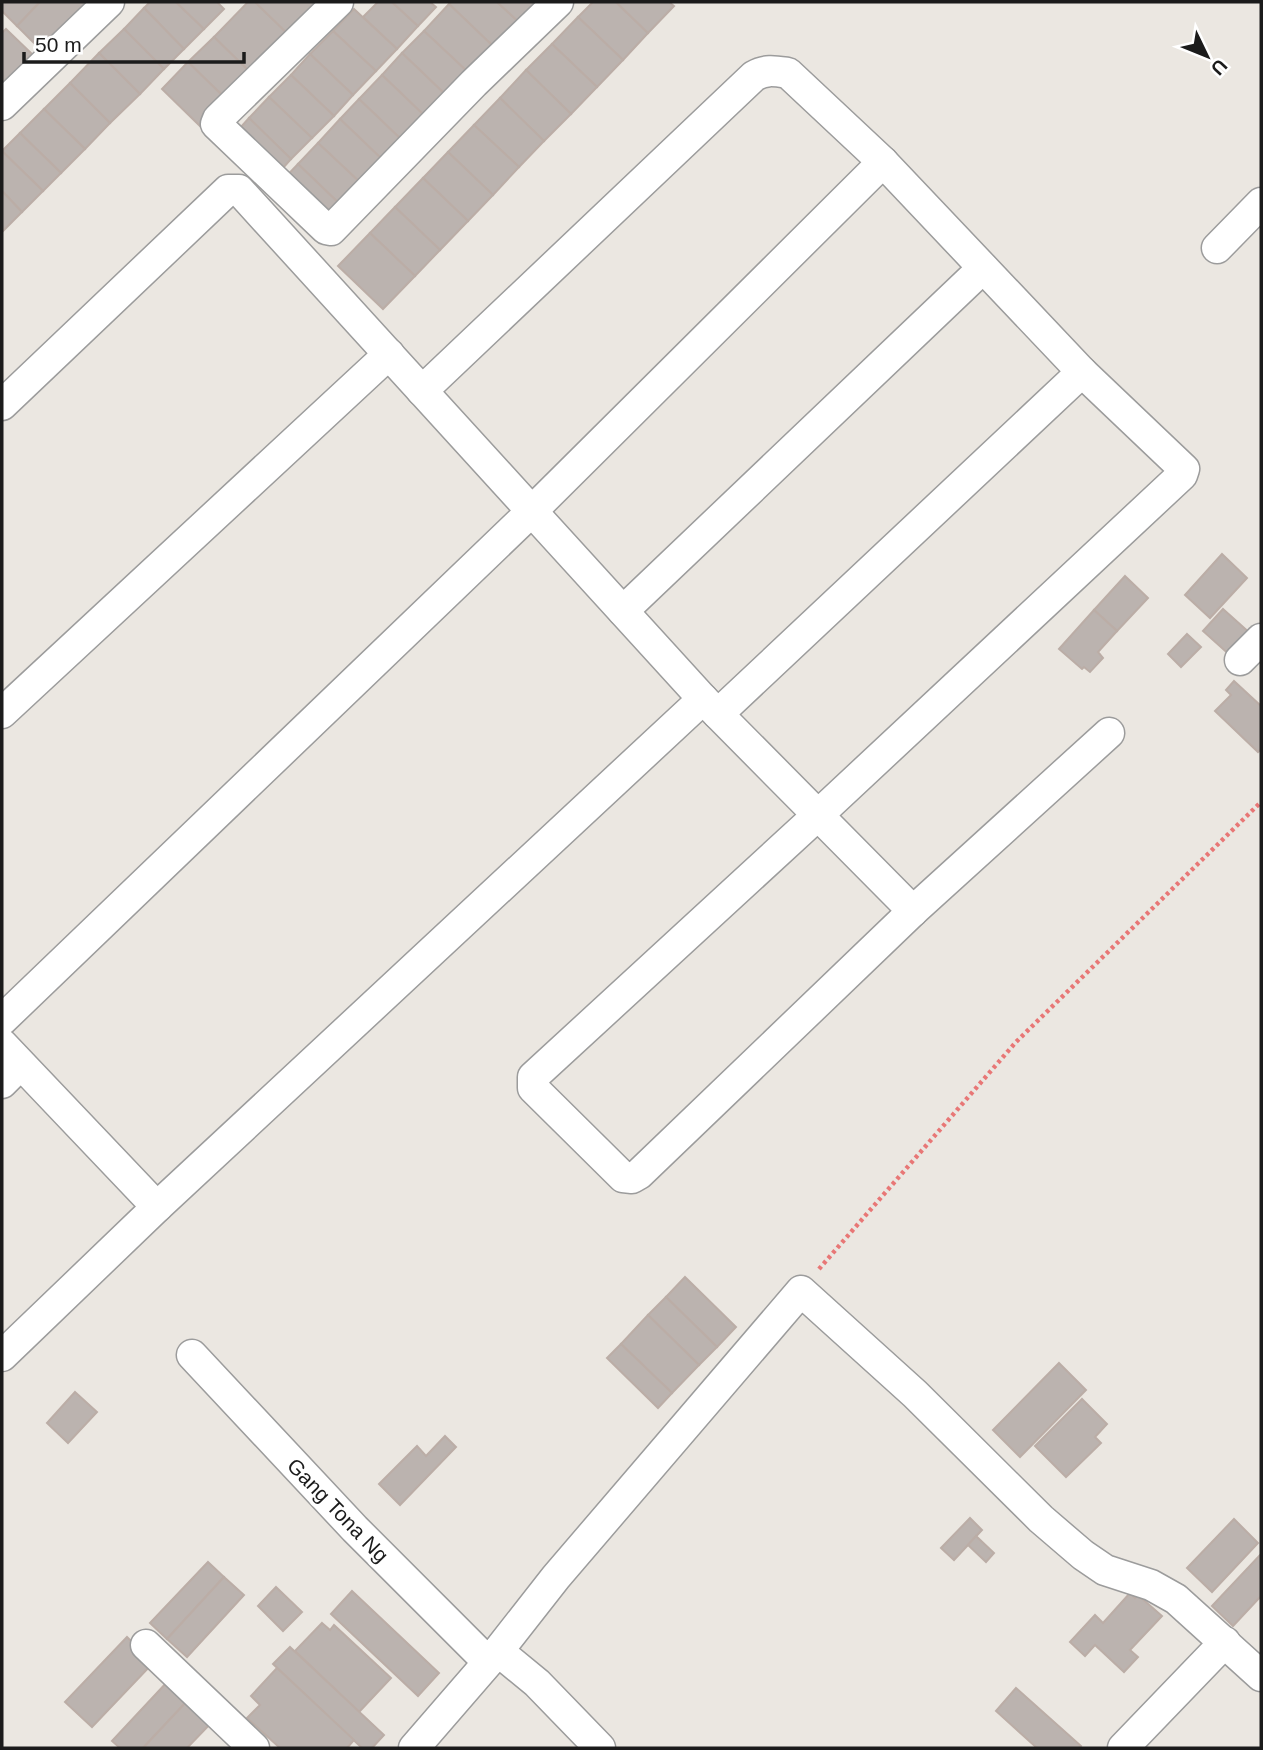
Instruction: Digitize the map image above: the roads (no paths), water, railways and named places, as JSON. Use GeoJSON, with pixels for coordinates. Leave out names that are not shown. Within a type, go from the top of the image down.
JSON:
{"type":"FeatureCollection","features":[{"type":"Feature","properties":{"kind":"street"},"geometry":{"type":"LineString","coordinates":[[2,105],[109,2]]}},
{"type":"Feature","properties":{"kind":"street"},"geometry":{"type":"LineString","coordinates":[[338,2],[218,119],[216,124],[326,229],[331,230],[474,83],[558,2]]}},
{"type":"Feature","properties":{"kind":"street"},"geometry":{"type":"LineString","coordinates":[[422,391],[645,178],[754,76],[765,70],[788,74],[883,162],[1082,372],[1184,470],[1182,475],[818,815],[533,1077],[533,1087],[623,1177],[632,1178],[914,911],[1109,733]]}},
{"type":"Feature","properties":{"kind":"street"},"geometry":{"type":"LineString","coordinates":[[2,1020],[532,511],[883,162]]}},
{"type":"Feature","properties":{"kind":"street"},"geometry":{"type":"LineString","coordinates":[[2,405],[228,190],[239,190],[710,707],[914,911]]}},
{"type":"Feature","properties":{"kind":"street"},"geometry":{"type":"LineString","coordinates":[[1217,248],[1261,203]]}},
{"type":"Feature","properties":{"kind":"street"},"geometry":{"type":"LineString","coordinates":[[622,611],[983,268]]}},
{"type":"Feature","properties":{"kind":"street"},"geometry":{"type":"LineString","coordinates":[[2,713],[389,354]]}},
{"type":"Feature","properties":{"kind":"street"},"geometry":{"type":"LineString","coordinates":[[2,1356],[157,1206],[1082,372]]}},
{"type":"Feature","properties":{"kind":"street"},"geometry":{"type":"LineString","coordinates":[[1240,660],[1261,639]]}},
{"type":"Feature","properties":{"kind":"street"},"geometry":{"type":"LineString","coordinates":[[8,1064],[157,1206]]}},
{"type":"Feature","properties":{"kind":"street"},"geometry":{"type":"LineString","coordinates":[[414,1748],[556,1577],[801,1291],[915,1394],[1041,1519],[1083,1555],[1105,1570],[1151,1585],[1176,1599],[1261,1676]]}},
{"type":"Feature","properties":{"kind":"street","name":"Gang Tona Ng"},"geometry":{"type":"LineString","coordinates":[[192,1355],[355,1529],[493,1656],[537,1683],[600,1748]]}},
{"type":"Feature","properties":{"kind":"street"},"geometry":{"type":"LineString","coordinates":[[1123,1748],[1225,1642]]}},
{"type":"Feature","properties":{"kind":"street"},"geometry":{"type":"LineString","coordinates":[[146,1645],[254,1748]]}}]}
